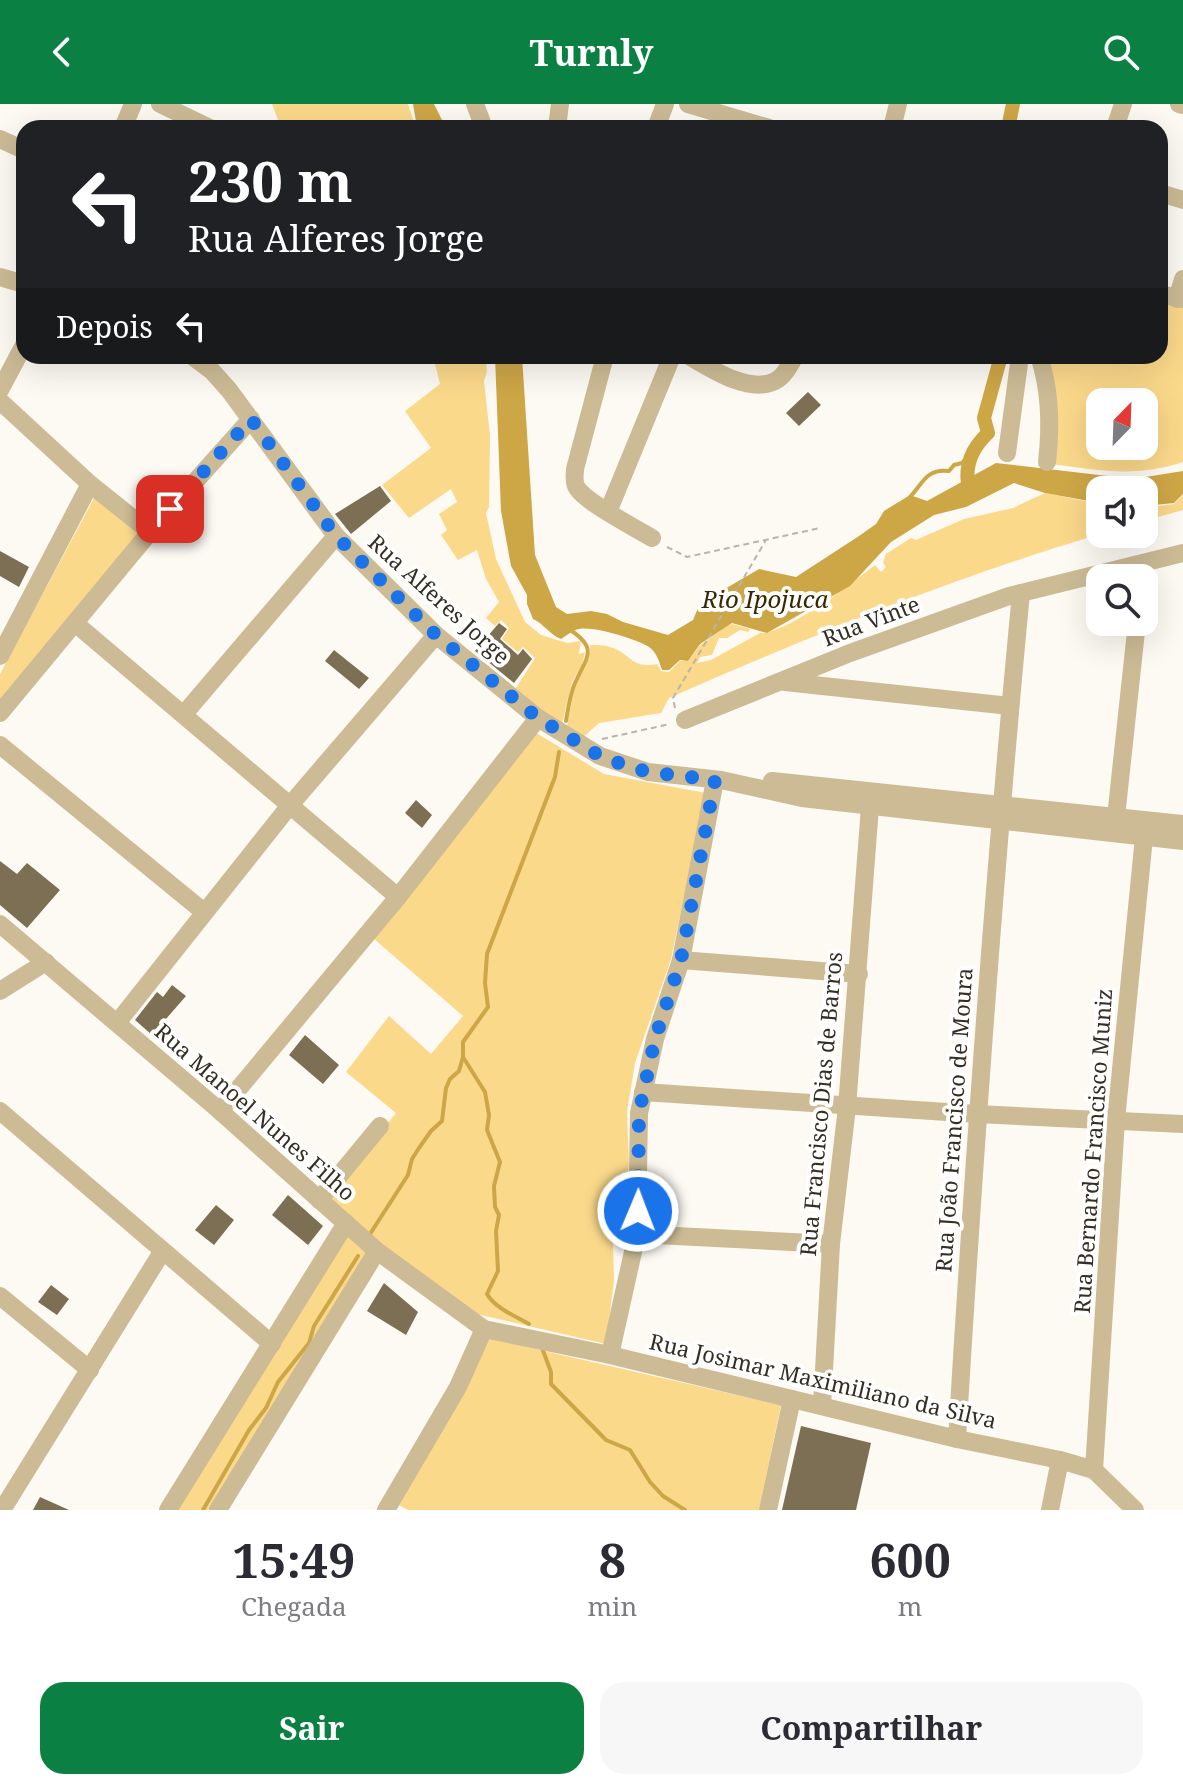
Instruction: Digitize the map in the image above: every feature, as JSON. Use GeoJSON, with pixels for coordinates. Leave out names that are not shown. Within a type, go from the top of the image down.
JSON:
{"type":"FeatureCollection","features":[{"type":"Feature","properties":{"kind":"street"},"geometry":{"type":"LineString","coordinates":[[160,104],[193,120]]}},
{"type":"Feature","properties":{"kind":"street"},"geometry":{"type":"LineString","coordinates":[[688,104],[742,120]]}},
{"type":"Feature","properties":{"kind":"street"},"geometry":{"type":"LineString","coordinates":[[1173,297],[1183,279]]}},
{"type":"Feature","properties":{"kind":"street"},"geometry":{"type":"LineString","coordinates":[[0,390],[16,360]]}},
{"type":"Feature","properties":{"kind":"street","name":"Rua Alferes Jorge"},"geometry":{"type":"LineString","coordinates":[[203,364],[251,419],[336,536],[436,635],[538,718],[600,756],[648,772],[718,780]]}},
{"type":"Feature","properties":{"kind":"street"},"geometry":{"type":"LineString","coordinates":[[603,364],[575,469],[574,484],[608,512],[652,538]]}},
{"type":"Feature","properties":{"kind":"street"},"geometry":{"type":"LineString","coordinates":[[608,512],[669,364]]}},
{"type":"Feature","properties":{"kind":"street"},"geometry":{"type":"LineString","coordinates":[[710,364],[748,382],[775,381],[790,364]]}},
{"type":"Feature","properties":{"kind":"street"},"geometry":{"type":"LineString","coordinates":[[1007,453],[1019,364]]}},
{"type":"Feature","properties":{"kind":"street"},"geometry":{"type":"LineString","coordinates":[[1042,364],[1046,378],[1047,462]]}},
{"type":"Feature","properties":{"kind":"street"},"geometry":{"type":"LineString","coordinates":[[0,401],[90,484],[150,532]]}},
{"type":"Feature","properties":{"kind":"street"},"geometry":{"type":"LineString","coordinates":[[0,713],[150,532],[251,419]]}},
{"type":"Feature","properties":{"kind":"street"},"geometry":{"type":"LineString","coordinates":[[0,656],[90,484]]}},
{"type":"Feature","properties":{"kind":"street"},"geometry":{"type":"LineString","coordinates":[[184,714],[336,536]]}},
{"type":"Feature","properties":{"kind":"street","name":"Rua Vinte"},"geometry":{"type":"LineString","coordinates":[[1157,564],[1183,553]]}},
{"type":"Feature","properties":{"kind":"street","name":"Rua Vinte"},"geometry":{"type":"LineString","coordinates":[[685,720],[850,653],[1021,593],[1086,581]]}},
{"type":"Feature","properties":{"kind":"street","name":"Rua João Francisco de Moura"},"geometry":{"type":"LineString","coordinates":[[957,1439],[977,1114],[1021,593]]}},
{"type":"Feature","properties":{"kind":"street"},"geometry":{"type":"LineString","coordinates":[[76,624],[398,897]]}},
{"type":"Feature","properties":{"kind":"street"},"geometry":{"type":"LineString","coordinates":[[117,1023],[291,804],[436,635]]}},
{"type":"Feature","properties":{"kind":"street"},"geometry":{"type":"LineString","coordinates":[[1116,817],[1135,636]]}},
{"type":"Feature","properties":{"kind":"street"},"geometry":{"type":"LineString","coordinates":[[782,682],[1010,706]]}},
{"type":"Feature","properties":{"kind":"street"},"geometry":{"type":"LineString","coordinates":[[220,1111],[398,897],[538,718]]}},
{"type":"Feature","properties":{"kind":"street"},"geometry":{"type":"LineString","coordinates":[[0,745],[204,912]]}},
{"type":"Feature","properties":{"kind":"street"},"geometry":{"type":"LineString","coordinates":[[718,780],[752,779],[1183,841]]}},
{"type":"Feature","properties":{"kind":"street"},"geometry":{"type":"LineString","coordinates":[[718,780],[802,798],[870,807],[1116,817],[1183,824]]}},
{"type":"Feature","properties":{"kind":"street"},"geometry":{"type":"LineString","coordinates":[[610,1355],[637,1234],[637,1132],[643,1092],[655,1039],[681,960],[718,780]]}},
{"type":"Feature","properties":{"kind":"street","name":"Rua Francisco Dias de Barros"},"geometry":{"type":"LineString","coordinates":[[822,1406],[831,1244],[859,974],[870,807]]}},
{"type":"Feature","properties":{"kind":"street","name":"Rua Bernardo Francisco Muniz"},"geometry":{"type":"LineString","coordinates":[[1094,1470],[1114,1120],[1144,837]]}},
{"type":"Feature","properties":{"kind":"street","name":"Rua Manoel Nunes Filho"},"geometry":{"type":"LineString","coordinates":[[0,924],[220,1111],[377,1251],[484,1329]]}},
{"type":"Feature","properties":{"kind":"street"},"geometry":{"type":"LineString","coordinates":[[681,960],[859,974]]}},
{"type":"Feature","properties":{"kind":"street"},"geometry":{"type":"LineString","coordinates":[[0,991],[46,962]]}},
{"type":"Feature","properties":{"kind":"street"},"geometry":{"type":"LineString","coordinates":[[643,1092],[847,1107],[1183,1124]]}},
{"type":"Feature","properties":{"kind":"street"},"geometry":{"type":"LineString","coordinates":[[0,1111],[272,1344]]}},
{"type":"Feature","properties":{"kind":"street"},"geometry":{"type":"LineString","coordinates":[[319,1200],[380,1126]]}},
{"type":"Feature","properties":{"kind":"street"},"geometry":{"type":"LineString","coordinates":[[168,1510],[346,1223]]}},
{"type":"Feature","properties":{"kind":"street"},"geometry":{"type":"LineString","coordinates":[[637,1234],[831,1244]]}},
{"type":"Feature","properties":{"kind":"street"},"geometry":{"type":"LineString","coordinates":[[218,1510],[377,1251]]}},
{"type":"Feature","properties":{"kind":"street"},"geometry":{"type":"LineString","coordinates":[[2,1510],[162,1252]]}},
{"type":"Feature","properties":{"kind":"street"},"geometry":{"type":"LineString","coordinates":[[2,1301],[90,1370]]}},
{"type":"Feature","properties":{"kind":"street"},"geometry":{"type":"LineString","coordinates":[[392,1508],[458,1387],[484,1329]]}},
{"type":"Feature","properties":{"kind":"street","name":"Rua Josimar Maximiliano da Silva"},"geometry":{"type":"LineString","coordinates":[[484,1329],[610,1355],[957,1439],[1060,1460],[1094,1470],[1135,1510]]}},
{"type":"Feature","properties":{"kind":"street"},"geometry":{"type":"LineString","coordinates":[[768,1510],[792,1399]]}},
{"type":"Feature","properties":{"kind":"street"},"geometry":{"type":"LineString","coordinates":[[1050,1510],[1060,1460]]}},
{"type":"Feature","properties":{"kind":"path"},"geometry":{"type":"LineString","coordinates":[[652,538],[687,557],[820,528]]}},
{"type":"Feature","properties":{"kind":"path"},"geometry":{"type":"LineString","coordinates":[[673,698],[766,540]]}},
{"type":"Feature","properties":{"kind":"path"},"geometry":{"type":"LineString","coordinates":[[579,744],[685,720]]}},
{"type":"Feature","properties":{"kind":"shaded area"},"geometry":{"type":"Polygon","coordinates":[[[272,104],[408,104],[413,120],[278,120],[272,104]]]}},
{"type":"Feature","properties":{"kind":"shaded area"},"geometry":{"type":"Polygon","coordinates":[[[1168,304],[1183,305],[1183,462],[1133,471],[1050,464],[1054,410],[1050,364],[1168,364],[1168,304]]]}},
{"type":"Feature","properties":{"kind":"shaded area"},"geometry":{"type":"Polygon","coordinates":[[[435,364],[486,364],[484,381],[490,435],[489,507],[486,513],[496,559],[525,622],[541,635],[567,643],[581,641],[579,654],[585,652],[582,665],[572,682],[561,728],[514,691],[535,658],[523,647],[518,652],[502,639],[509,628],[501,620],[495,626],[486,618],[499,602],[486,579],[477,550],[458,560],[441,535],[447,530],[439,514],[457,502],[451,489],[409,518],[382,485],[431,448],[405,411],[440,384],[435,364]]]}},
{"type":"Feature","properties":{"kind":"shaded area"},"geometry":{"type":"Polygon","coordinates":[[[1045,493],[1086,501],[1086,538],[990,569],[775,652],[669,698],[661,713],[599,723],[580,740],[566,732],[575,687],[587,662],[590,645],[610,647],[636,662],[657,664],[661,671],[669,672],[680,661],[688,661],[700,645],[727,626],[732,624],[750,629],[719,638],[712,655],[700,657],[697,663],[711,660],[760,633],[772,631],[802,616],[875,565],[881,572],[886,567],[883,563],[886,554],[911,538],[916,540],[964,519],[1013,508],[1045,493]]]}},
{"type":"Feature","properties":{"kind":"shaded area"},"geometry":{"type":"Polygon","coordinates":[[[1183,495],[1183,510],[1158,517],[1158,506],[1174,504],[1183,495]]]}},
{"type":"Feature","properties":{"kind":"shaded area"},"geometry":{"type":"Polygon","coordinates":[[[94,498],[138,534],[0,702],[0,674],[94,498]]]}},
{"type":"Feature","properties":{"kind":"shaded area"},"geometry":{"type":"Polygon","coordinates":[[[533,731],[604,774],[706,793],[671,959],[635,1063],[627,1112],[629,1164],[613,1244],[614,1281],[606,1344],[468,1312],[325,1200],[396,1113],[346,1072],[389,1016],[431,1054],[463,1016],[373,938],[533,731]]]}},
{"type":"Feature","properties":{"kind":"shaded area"},"geometry":{"type":"Polygon","coordinates":[[[346,1232],[370,1253],[208,1510],[173,1510],[346,1232]]]}},
{"type":"Feature","properties":{"kind":"shaded area"},"geometry":{"type":"Polygon","coordinates":[[[487,1338],[781,1405],[759,1510],[408,1510],[397,1504],[487,1338]]]}},
{"type":"Feature","properties":{"kind":"water"},"geometry":{"type":"Polygon","coordinates":[[[413,104],[434,104],[442,120],[416,120],[413,104]]]}},
{"type":"Feature","properties":{"kind":"water","name":"Rio Ipojuca"},"geometry":{"type":"Polygon","coordinates":[[[495,364],[523,364],[535,555],[556,607],[567,614],[591,611],[607,614],[668,635],[693,620],[698,608],[711,594],[759,569],[796,577],[876,524],[884,511],[910,495],[927,501],[996,463],[1107,476],[1086,476],[1086,500],[1045,493],[1014,483],[966,507],[934,515],[891,542],[850,586],[767,633],[732,623],[700,644],[688,661],[680,660],[669,670],[662,670],[652,649],[635,640],[586,629],[574,631],[561,639],[553,634],[533,619],[527,595],[511,566],[501,511],[495,364]]]}},
{"type":"Feature","properties":{"kind":"water","name":"Rio Ipojuca"},"geometry":{"type":"Polygon","coordinates":[[[1183,471],[1183,494],[1174,503],[1158,505],[1158,476],[1152,476],[1183,471]]]}},
{"type":"Feature","properties":{"kind":"building"},"geometry":{"type":"Polygon","coordinates":[[[808,392],[821,405],[799,426],[786,413],[808,392]]]}},
{"type":"Feature","properties":{"kind":"building"},"geometry":{"type":"Polygon","coordinates":[[[380,486],[391,501],[351,534],[335,514],[380,486]]]}},
{"type":"Feature","properties":{"kind":"building"},"geometry":{"type":"Polygon","coordinates":[[[0,551],[29,567],[19,587],[0,576],[0,551]]]}},
{"type":"Feature","properties":{"kind":"building"},"geometry":{"type":"Polygon","coordinates":[[[499,623],[507,629],[500,639],[518,655],[523,649],[532,659],[514,683],[475,651],[499,623]]]}},
{"type":"Feature","properties":{"kind":"building"},"geometry":{"type":"Polygon","coordinates":[[[334,650],[369,678],[359,689],[325,661],[334,650]]]}},
{"type":"Feature","properties":{"kind":"building"},"geometry":{"type":"Polygon","coordinates":[[[416,800],[432,815],[422,828],[405,813],[416,800]]]}},
{"type":"Feature","properties":{"kind":"building"},"geometry":{"type":"Polygon","coordinates":[[[0,861],[17,874],[27,863],[60,890],[27,928],[0,905],[0,861]]]}},
{"type":"Feature","properties":{"kind":"building"},"geometry":{"type":"Polygon","coordinates":[[[172,985],[186,996],[152,1035],[135,1020],[157,992],[163,997],[172,985]]]}},
{"type":"Feature","properties":{"kind":"building"},"geometry":{"type":"Polygon","coordinates":[[[305,1035],[339,1065],[323,1084],[289,1055],[305,1035]]]}},
{"type":"Feature","properties":{"kind":"building"},"geometry":{"type":"Polygon","coordinates":[[[288,1195],[323,1226],[308,1245],[272,1215],[288,1195]]]}},
{"type":"Feature","properties":{"kind":"building"},"geometry":{"type":"Polygon","coordinates":[[[216,1205],[234,1220],[214,1245],[195,1230],[216,1205]]]}},
{"type":"Feature","properties":{"kind":"building"},"geometry":{"type":"Polygon","coordinates":[[[384,1283],[418,1312],[406,1335],[367,1311],[384,1283]]]}},
{"type":"Feature","properties":{"kind":"building"},"geometry":{"type":"Polygon","coordinates":[[[51,1285],[69,1299],[57,1315],[38,1302],[51,1285]]]}},
{"type":"Feature","properties":{"kind":"building"},"geometry":{"type":"Polygon","coordinates":[[[801,1426],[871,1443],[856,1510],[782,1510],[801,1426]]]}},
{"type":"Feature","properties":{"kind":"building"},"geometry":{"type":"Polygon","coordinates":[[[40,1497],[69,1510],[33,1510],[40,1497]]]}},
{"type":"Feature","properties":{"kind":"waterway"},"geometry":{"type":"LineString","coordinates":[[1010,120],[1013,104]]}},
{"type":"Feature","properties":{"kind":"waterway"},"geometry":{"type":"LineString","coordinates":[[968,484],[971,456],[988,433],[984,418],[999,364]]}},
{"type":"Feature","properties":{"kind":"waterway"},"geometry":{"type":"LineString","coordinates":[[910,497],[930,474],[949,471],[971,453]]}},
{"type":"Feature","properties":{"kind":"waterway"},"geometry":{"type":"LineString","coordinates":[[566,721],[572,692],[588,653],[584,642],[569,629]]}},
{"type":"Feature","properties":{"kind":"waterway"},"geometry":{"type":"LineString","coordinates":[[370,1234],[408,1175],[419,1148],[442,1121],[446,1088],[459,1071],[463,1042],[488,1007],[485,983],[487,954],[555,777],[559,752]]}},
{"type":"Feature","properties":{"kind":"waterway"},"geometry":{"type":"LineString","coordinates":[[463,1057],[485,1092],[489,1115],[487,1130],[500,1162],[494,1186],[495,1207],[499,1215],[496,1231],[498,1271],[487,1294],[500,1308],[529,1324]]}},
{"type":"Feature","properties":{"kind":"waterway"},"geometry":{"type":"LineString","coordinates":[[203,1510],[249,1430],[266,1408],[278,1382],[309,1343],[314,1326],[358,1256]]}},
{"type":"Feature","properties":{"kind":"waterway"},"geometry":{"type":"LineString","coordinates":[[542,1348],[551,1372],[551,1384],[606,1440],[630,1450],[650,1482],[663,1496],[685,1510]]}},
{"type":"Feature","properties":{"kind":"route"},"geometry":{"type":"LineString","coordinates":[[170,509],[251,419],[336,536],[436,635],[538,718],[600,756],[627,766],[648,772],[715,780],[681,960],[655,1039],[639,1113],[638,1211]]}}]}
